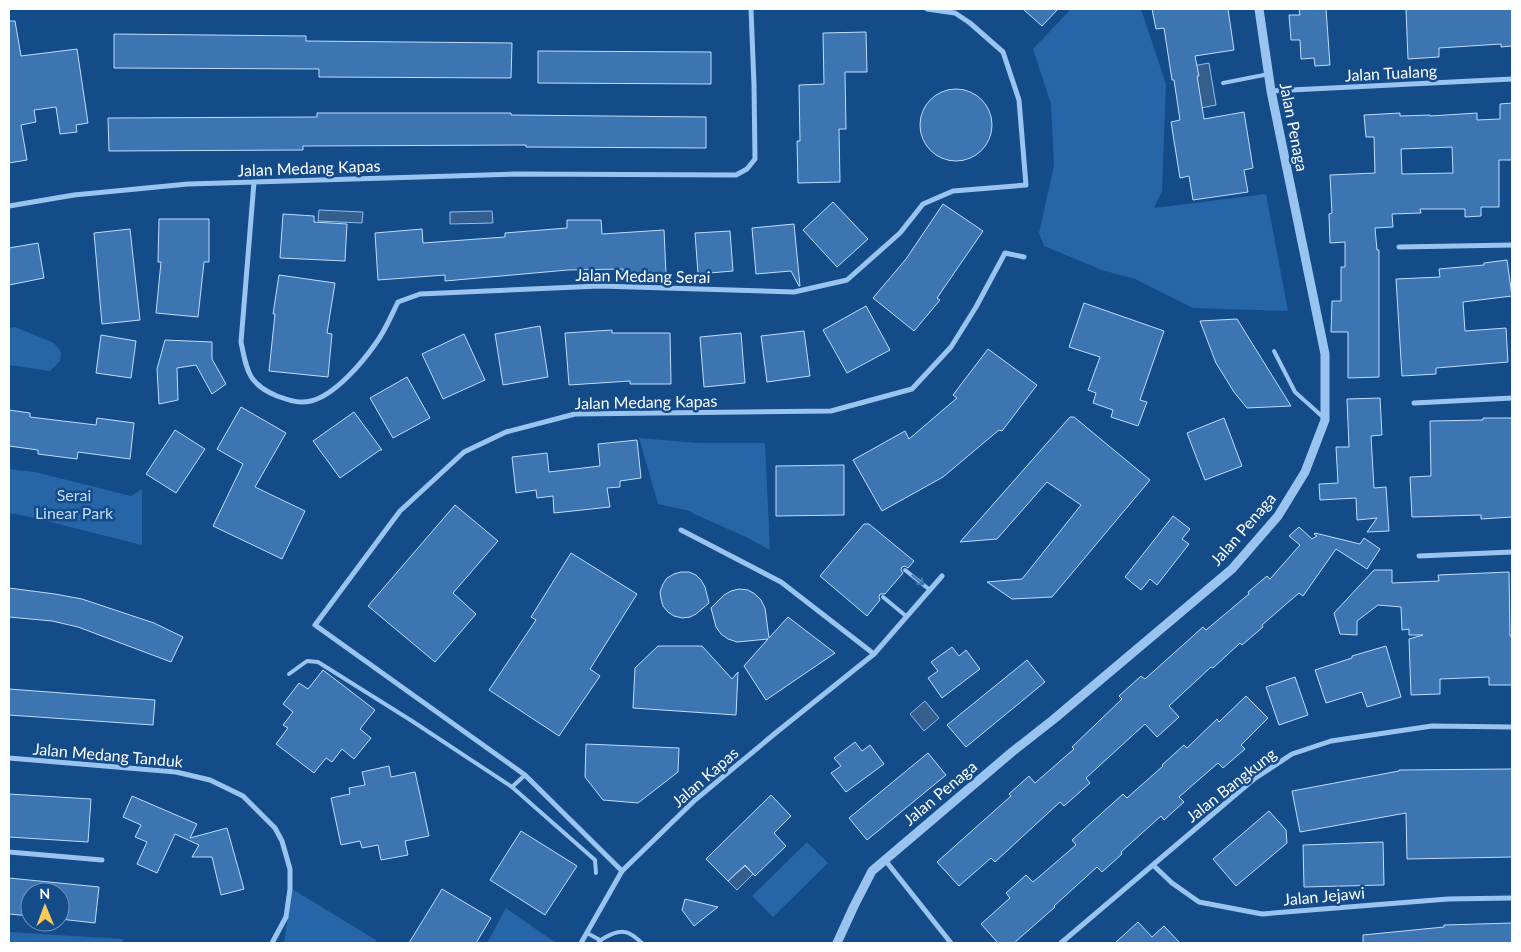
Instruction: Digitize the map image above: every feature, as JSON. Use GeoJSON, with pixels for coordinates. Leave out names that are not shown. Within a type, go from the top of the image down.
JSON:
{"type":"FeatureCollection","features":[{"type":"Feature","properties":{"kind":"street","name":"Jalan Medang Kapas"},"geometry":{"type":"LineString","coordinates":[[9,206],[74,195],[188,184],[515,174],[736,175],[747,169],[755,159],[751,9]]}},
{"type":"Feature","properties":{"kind":"street","name":"Jalan Medang Serai"},"geometry":{"type":"LineString","coordinates":[[254,182],[241,342],[246,366],[255,384],[267,392],[291,402],[310,402],[330,393],[377,342],[398,302],[420,294],[600,286],[794,292],[846,280],[900,234],[923,204],[953,191],[1026,185],[1019,100],[1004,52],[970,22],[955,13],[927,9]]}},
{"type":"Feature","properties":{"kind":"street","name":"Jalan Penaga"},"geometry":{"type":"LineString","coordinates":[[837,943],[872,871],[1232,569],[1278,516],[1305,472],[1325,420],[1324,354],[1272,91],[1259,9]]}},
{"type":"Feature","properties":{"kind":"street","name":"Jalan Tualang"},"geometry":{"type":"LineString","coordinates":[[1272,91],[1512,79]]}},
{"type":"Feature","properties":{"kind":"street"},"geometry":{"type":"LineString","coordinates":[[1399,247],[1512,245]]}},
{"type":"Feature","properties":{"kind":"street","name":"Jalan Medang Kapas"},"geometry":{"type":"LineString","coordinates":[[622,871],[525,775],[315,625],[400,511],[464,452],[506,432],[575,414],[831,411],[912,389],[951,347],[976,307],[1005,254],[1024,256]]}},
{"type":"Feature","properties":{"kind":"street"},"geometry":{"type":"LineString","coordinates":[[1414,403],[1512,398]]}},
{"type":"Feature","properties":{"kind":"street"},"geometry":{"type":"LineString","coordinates":[[681,530],[782,582],[874,654]]}},
{"type":"Feature","properties":{"kind":"street"},"geometry":{"type":"LineString","coordinates":[[1419,556],[1512,552]]}},
{"type":"Feature","properties":{"kind":"street","name":"Jalan Kapas"},"geometry":{"type":"LineString","coordinates":[[581,943],[622,871],[695,800],[874,654],[942,576]]}},
{"type":"Feature","properties":{"kind":"street","name":"Jalan Bangkung"},"geometry":{"type":"LineString","coordinates":[[1061,943],[1254,779],[1292,754],[1332,741],[1432,726],[1512,728]]}},
{"type":"Feature","properties":{"kind":"street","name":"Jalan Medang Tanduk"},"geometry":{"type":"LineString","coordinates":[[9,758],[176,772],[210,780],[243,796],[275,828],[282,841],[290,869],[290,889],[286,918],[272,943]]}},
{"type":"Feature","properties":{"kind":"street"},"geometry":{"type":"LineString","coordinates":[[9,852],[102,860]]}},
{"type":"Feature","properties":{"kind":"street"},"geometry":{"type":"LineString","coordinates":[[885,860],[951,943]]}},
{"type":"Feature","properties":{"kind":"street","name":"Jalan Jejawi"},"geometry":{"type":"LineString","coordinates":[[1152,865],[1172,883],[1199,902],[1262,914],[1448,899],[1512,898]]}},
{"type":"Feature","properties":{"kind":"lane"},"geometry":{"type":"LineString","coordinates":[[1223,83],[1269,74]]}},
{"type":"Feature","properties":{"kind":"lane"},"geometry":{"type":"LineString","coordinates":[[1274,351],[1295,392],[1325,420]]}},
{"type":"Feature","properties":{"kind":"lane"},"geometry":{"type":"LineString","coordinates":[[905,570],[930,590]]}},
{"type":"Feature","properties":{"kind":"lane"},"geometry":{"type":"LineString","coordinates":[[883,597],[906,616]]}},
{"type":"Feature","properties":{"kind":"lane"},"geometry":{"type":"LineString","coordinates":[[289,674],[307,661],[318,662],[412,721],[512,787],[595,860],[596,873]]}},
{"type":"Feature","properties":{"kind":"lane"},"geometry":{"type":"LineString","coordinates":[[512,787],[525,775]]}},
{"type":"Feature","properties":{"kind":"lane"},"geometry":{"type":"LineString","coordinates":[[587,933],[599,942],[608,935],[624,932],[642,943]]}},
{"type":"Feature","properties":{"kind":"green space"},"geometry":{"type":"Polygon","coordinates":[[[1071,9],[1141,9],[1166,84],[1162,191],[1154,208],[1266,194],[1288,311],[1193,308],[1135,279],[1102,270],[1044,246],[1039,233],[1054,165],[1051,104],[1033,49],[1071,9]]]}},
{"type":"Feature","properties":{"kind":"green space"},"geometry":{"type":"Polygon","coordinates":[[[15,327],[54,343],[61,352],[60,361],[50,371],[9,365],[9,328],[15,327]]]}},
{"type":"Feature","properties":{"kind":"green space"},"geometry":{"type":"Polygon","coordinates":[[[639,438],[698,443],[765,443],[770,550],[690,511],[658,504],[639,438]]]}},
{"type":"Feature","properties":{"kind":"green space","name":"Serai Linear Park"},"geometry":{"type":"Polygon","coordinates":[[[9,469],[35,472],[131,496],[142,489],[142,545],[9,513],[9,469]]]}},
{"type":"Feature","properties":{"kind":"green space"},"geometry":{"type":"Polygon","coordinates":[[[807,842],[828,863],[773,917],[752,896],[807,842]]]}},
{"type":"Feature","properties":{"kind":"green space"},"geometry":{"type":"Polygon","coordinates":[[[292,889],[376,940],[375,943],[284,943],[292,889]]]}},
{"type":"Feature","properties":{"kind":"green space"},"geometry":{"type":"Polygon","coordinates":[[[506,908],[556,943],[487,943],[506,908]]]}},
{"type":"Feature","properties":{"kind":"green space"},"geometry":{"type":"Polygon","coordinates":[[[9,932],[124,939],[121,943],[9,943],[9,932]]]}},
{"type":"Feature","properties":{"kind":"shaded area"},"geometry":{"type":"Polygon","coordinates":[[[1209,63],[1216,105],[1201,108],[1193,66],[1209,63]]]}},
{"type":"Feature","properties":{"kind":"shaded area"},"geometry":{"type":"Polygon","coordinates":[[[319,210],[363,212],[362,223],[318,221],[319,210]]]}},
{"type":"Feature","properties":{"kind":"shaded area"},"geometry":{"type":"Polygon","coordinates":[[[492,211],[493,223],[450,224],[450,212],[492,211]]]}},
{"type":"Feature","properties":{"kind":"shaded area"},"geometry":{"type":"Polygon","coordinates":[[[925,701],[939,718],[924,731],[910,714],[925,701]]]}},
{"type":"Feature","properties":{"kind":"shaded area"},"geometry":{"type":"Polygon","coordinates":[[[745,866],[753,874],[737,890],[728,881],[745,866]]]}},
{"type":"Feature","properties":{"kind":"building"},"geometry":{"type":"Polygon","coordinates":[[[1023,9],[1058,9],[1042,26],[1023,9]]]}},
{"type":"Feature","properties":{"kind":"building"},"geometry":{"type":"Polygon","coordinates":[[[1152,9],[1228,9],[1234,50],[1195,56],[1199,76],[1197,76],[1204,119],[1244,112],[1253,168],[1244,170],[1248,192],[1193,200],[1189,176],[1180,178],[1171,122],[1180,120],[1174,80],[1172,80],[1164,28],[1156,29],[1152,9]]]}},
{"type":"Feature","properties":{"kind":"building"},"geometry":{"type":"Polygon","coordinates":[[[1299,9],[1326,9],[1330,65],[1315,66],[1314,58],[1301,59],[1300,40],[1291,40],[1289,15],[1300,15],[1299,9]]]}},
{"type":"Feature","properties":{"kind":"building"},"geometry":{"type":"Polygon","coordinates":[[[1406,9],[1512,9],[1512,46],[1501,47],[1501,44],[1439,48],[1439,57],[1408,59],[1406,9]]]}},
{"type":"Feature","properties":{"kind":"building"},"geometry":{"type":"Polygon","coordinates":[[[9,21],[15,21],[21,56],[77,49],[88,123],[76,125],[77,132],[60,134],[56,107],[34,110],[36,122],[21,125],[27,160],[9,163],[9,21]]]}},
{"type":"Feature","properties":{"kind":"building"},"geometry":{"type":"Polygon","coordinates":[[[866,32],[867,72],[845,72],[846,129],[839,129],[840,182],[798,183],[797,141],[800,141],[799,85],[824,84],[823,33],[866,32]]]}},
{"type":"Feature","properties":{"kind":"building"},"geometry":{"type":"Polygon","coordinates":[[[114,34],[306,36],[306,41],[512,43],[511,78],[319,77],[319,69],[114,68],[114,34]]]}},
{"type":"Feature","properties":{"kind":"building"},"geometry":{"type":"Polygon","coordinates":[[[538,51],[711,52],[711,84],[538,83],[538,51]]]}},
{"type":"Feature","properties":{"kind":"building"},"geometry":{"type":"Polygon","coordinates":[[[956,89],[976,95],[986,105],[992,125],[986,145],[976,155],[956,161],[936,155],[926,145],[920,125],[926,105],[936,95],[956,89]]]}},
{"type":"Feature","properties":{"kind":"building"},"geometry":{"type":"Polygon","coordinates":[[[1512,103],[1512,160],[1499,160],[1499,207],[1481,207],[1481,216],[1465,217],[1465,209],[1420,209],[1421,213],[1392,214],[1393,227],[1375,228],[1377,250],[1379,250],[1379,377],[1348,378],[1348,332],[1331,332],[1332,301],[1341,301],[1341,267],[1345,267],[1345,242],[1330,243],[1329,214],[1332,213],[1330,175],[1375,173],[1374,137],[1366,137],[1364,115],[1400,113],[1400,116],[1430,116],[1477,113],[1477,120],[1500,119],[1500,104],[1512,103]],[[1452,147],[1401,149],[1402,174],[1453,173],[1452,147]]]}},
{"type":"Feature","properties":{"kind":"building"},"geometry":{"type":"Polygon","coordinates":[[[317,113],[511,113],[511,115],[706,117],[706,148],[526,147],[526,145],[303,146],[303,150],[109,151],[108,118],[317,117],[317,113]]]}},
{"type":"Feature","properties":{"kind":"building"},"geometry":{"type":"Polygon","coordinates":[[[833,202],[868,239],[837,267],[803,230],[833,202]]]}},
{"type":"Feature","properties":{"kind":"building"},"geometry":{"type":"Polygon","coordinates":[[[943,204],[983,231],[937,298],[940,300],[914,331],[873,298],[906,259],[943,204]]]}},
{"type":"Feature","properties":{"kind":"building"},"geometry":{"type":"Polygon","coordinates":[[[283,214],[314,216],[314,222],[347,224],[345,261],[280,258],[283,214]]]}},
{"type":"Feature","properties":{"kind":"building"},"geometry":{"type":"Polygon","coordinates":[[[159,219],[209,219],[209,262],[204,262],[198,317],[156,313],[161,262],[158,262],[159,219]]]}},
{"type":"Feature","properties":{"kind":"building"},"geometry":{"type":"Polygon","coordinates":[[[567,220],[601,220],[602,234],[664,230],[666,274],[623,277],[623,269],[568,270],[445,281],[445,275],[378,280],[375,233],[422,229],[423,243],[505,237],[505,233],[567,228],[567,220]]]}},
{"type":"Feature","properties":{"kind":"building"},"geometry":{"type":"Polygon","coordinates":[[[794,224],[800,286],[791,271],[756,274],[752,228],[794,224]]]}},
{"type":"Feature","properties":{"kind":"building"},"geometry":{"type":"Polygon","coordinates":[[[130,229],[140,320],[102,324],[94,233],[130,229]]]}},
{"type":"Feature","properties":{"kind":"building"},"geometry":{"type":"Polygon","coordinates":[[[730,231],[733,271],[698,274],[695,233],[730,231]]]}},
{"type":"Feature","properties":{"kind":"building"},"geometry":{"type":"Polygon","coordinates":[[[38,243],[44,278],[9,285],[9,248],[38,243]]]}},
{"type":"Feature","properties":{"kind":"building"},"geometry":{"type":"Polygon","coordinates":[[[1507,260],[1512,296],[1463,302],[1465,331],[1506,328],[1508,362],[1436,368],[1436,374],[1402,376],[1396,279],[1440,277],[1439,269],[1484,265],[1484,263],[1507,260]]]}},
{"type":"Feature","properties":{"kind":"building"},"geometry":{"type":"Polygon","coordinates":[[[279,275],[335,283],[327,333],[332,334],[328,377],[269,371],[275,314],[273,314],[279,275]]]}},
{"type":"Feature","properties":{"kind":"building"},"geometry":{"type":"Polygon","coordinates":[[[1084,303],[1164,331],[1140,400],[1147,402],[1138,426],[1111,417],[1113,410],[1093,403],[1096,393],[1088,390],[1100,357],[1069,347],[1084,303]]]}},
{"type":"Feature","properties":{"kind":"building"},"geometry":{"type":"Polygon","coordinates":[[[866,306],[890,350],[847,373],[823,330],[866,306]]]}},
{"type":"Feature","properties":{"kind":"building"},"geometry":{"type":"Polygon","coordinates":[[[1237,319],[1291,406],[1247,408],[1234,392],[1216,363],[1200,321],[1237,319]]]}},
{"type":"Feature","properties":{"kind":"building"},"geometry":{"type":"Polygon","coordinates":[[[540,326],[548,377],[503,385],[495,334],[540,326]]]}},
{"type":"Feature","properties":{"kind":"building"},"geometry":{"type":"Polygon","coordinates":[[[612,330],[612,333],[670,333],[671,384],[630,384],[630,381],[569,385],[565,333],[612,330]]]}},
{"type":"Feature","properties":{"kind":"building"},"geometry":{"type":"Polygon","coordinates":[[[804,331],[810,376],[767,382],[761,336],[804,331]]]}},
{"type":"Feature","properties":{"kind":"building"},"geometry":{"type":"Polygon","coordinates":[[[741,333],[745,383],[704,387],[700,337],[741,333]]]}},
{"type":"Feature","properties":{"kind":"building"},"geometry":{"type":"Polygon","coordinates":[[[464,334],[485,380],[443,399],[422,354],[464,334]]]}},
{"type":"Feature","properties":{"kind":"building"},"geometry":{"type":"Polygon","coordinates":[[[101,335],[136,341],[131,378],[96,373],[101,335]]]}},
{"type":"Feature","properties":{"kind":"building"},"geometry":{"type":"Polygon","coordinates":[[[165,340],[212,342],[212,359],[226,384],[212,394],[196,365],[177,368],[178,400],[159,404],[157,369],[165,340]]]}},
{"type":"Feature","properties":{"kind":"building"},"geometry":{"type":"Polygon","coordinates":[[[988,349],[1037,385],[1002,431],[999,430],[943,477],[882,511],[853,460],[905,431],[909,439],[957,398],[953,395],[988,349]]]}},
{"type":"Feature","properties":{"kind":"building"},"geometry":{"type":"Polygon","coordinates":[[[407,377],[430,418],[393,438],[370,398],[407,377]]]}},
{"type":"Feature","properties":{"kind":"building"},"geometry":{"type":"Polygon","coordinates":[[[1380,398],[1382,435],[1371,436],[1374,488],[1386,487],[1389,531],[1367,532],[1377,518],[1357,520],[1356,498],[1320,500],[1319,484],[1338,483],[1336,447],[1349,447],[1347,399],[1380,398]]]}},
{"type":"Feature","properties":{"kind":"building"},"geometry":{"type":"Polygon","coordinates":[[[241,407],[286,433],[255,487],[305,511],[282,559],[213,526],[243,464],[217,449],[241,407]]]}},
{"type":"Feature","properties":{"kind":"building"},"geometry":{"type":"Polygon","coordinates":[[[9,410],[30,413],[30,417],[96,425],[97,418],[134,423],[130,459],[78,452],[77,459],[38,454],[38,450],[9,446],[9,410]]]}},
{"type":"Feature","properties":{"kind":"building"},"geometry":{"type":"Polygon","coordinates":[[[354,412],[382,450],[340,478],[313,441],[354,412]]]}},
{"type":"Feature","properties":{"kind":"building"},"geometry":{"type":"Polygon","coordinates":[[[1070,417],[1074,417],[1150,480],[1052,597],[1012,599],[987,582],[1022,579],[1081,505],[1047,482],[997,539],[960,542],[1070,417]]]}},
{"type":"Feature","properties":{"kind":"building"},"geometry":{"type":"Polygon","coordinates":[[[1224,418],[1242,466],[1205,480],[1187,433],[1224,418]]]}},
{"type":"Feature","properties":{"kind":"building"},"geometry":{"type":"Polygon","coordinates":[[[1483,418],[1512,418],[1512,517],[1481,519],[1481,515],[1412,517],[1410,477],[1431,476],[1430,421],[1483,420],[1483,418]]]}},
{"type":"Feature","properties":{"kind":"building"},"geometry":{"type":"Polygon","coordinates":[[[175,430],[205,449],[176,493],[146,474],[175,430]]]}},
{"type":"Feature","properties":{"kind":"building"},"geometry":{"type":"Polygon","coordinates":[[[637,440],[641,478],[620,481],[620,487],[607,488],[610,507],[554,513],[553,496],[537,498],[536,490],[516,493],[512,457],[547,453],[549,472],[600,466],[598,444],[637,440]]]}},
{"type":"Feature","properties":{"kind":"building"},"geometry":{"type":"Polygon","coordinates":[[[844,465],[844,515],[776,516],[776,466],[844,465]]]}},
{"type":"Feature","properties":{"kind":"building"},"geometry":{"type":"Polygon","coordinates":[[[455,505],[498,541],[453,593],[476,614],[435,662],[368,606],[455,505]]]}},
{"type":"Feature","properties":{"kind":"building"},"geometry":{"type":"Polygon","coordinates":[[[1173,516],[1190,529],[1182,539],[1189,544],[1157,585],[1150,579],[1141,590],[1125,577],[1173,516]]]}},
{"type":"Feature","properties":{"kind":"building"},"geometry":{"type":"Polygon","coordinates":[[[864,524],[869,524],[914,561],[908,568],[902,567],[903,573],[885,594],[880,594],[880,600],[867,616],[820,576],[864,524]]]}},
{"type":"Feature","properties":{"kind":"building"},"geometry":{"type":"Polygon","coordinates":[[[1299,527],[1312,539],[1317,536],[1315,533],[1360,544],[1364,538],[1380,549],[1367,569],[1336,549],[1303,596],[1299,593],[1262,625],[1263,627],[1242,645],[1240,643],[1213,668],[1211,667],[1169,706],[1179,717],[1157,737],[1145,724],[1086,778],[1090,783],[1064,806],[1060,802],[995,862],[991,858],[959,886],[937,862],[1011,796],[1009,794],[1029,776],[1035,783],[1074,749],[1072,747],[1122,699],[1119,696],[1141,676],[1145,679],[1203,627],[1206,630],[1249,594],[1248,592],[1267,576],[1270,579],[1300,545],[1289,536],[1299,527]]]}},
{"type":"Feature","properties":{"kind":"building"},"geometry":{"type":"Polygon","coordinates":[[[571,553],[637,594],[590,669],[600,676],[559,736],[489,690],[536,620],[531,617],[571,553]]]}},
{"type":"Feature","properties":{"kind":"building"},"geometry":{"type":"Polygon","coordinates":[[[1374,570],[1392,570],[1392,583],[1439,581],[1438,575],[1509,572],[1512,685],[1489,685],[1489,677],[1440,679],[1440,694],[1411,695],[1409,639],[1423,635],[1409,635],[1409,629],[1402,630],[1401,607],[1378,605],[1357,621],[1357,635],[1340,634],[1334,613],[1374,570]]]}},
{"type":"Feature","properties":{"kind":"building"},"geometry":{"type":"Polygon","coordinates":[[[681,572],[689,572],[701,580],[709,603],[696,614],[682,618],[668,612],[663,606],[660,592],[667,578],[681,572]]]}},
{"type":"Feature","properties":{"kind":"building"},"geometry":{"type":"Polygon","coordinates":[[[9,588],[82,599],[154,623],[183,637],[171,662],[78,627],[52,621],[9,617],[9,588]]]}},
{"type":"Feature","properties":{"kind":"building"},"geometry":{"type":"Polygon","coordinates":[[[739,589],[748,590],[761,600],[765,608],[769,638],[788,617],[835,653],[766,700],[744,666],[768,639],[737,642],[728,639],[716,627],[711,608],[724,595],[739,589]]]}},
{"type":"Feature","properties":{"kind":"building"},"geometry":{"type":"Polygon","coordinates":[[[658,646],[702,646],[732,679],[738,672],[736,715],[633,708],[635,668],[658,646]]]}},
{"type":"Feature","properties":{"kind":"building"},"geometry":{"type":"Polygon","coordinates":[[[1386,646],[1401,697],[1367,707],[1362,692],[1326,703],[1315,670],[1386,646]]]}},
{"type":"Feature","properties":{"kind":"building"},"geometry":{"type":"Polygon","coordinates":[[[952,647],[959,656],[966,650],[980,669],[942,698],[928,678],[938,671],[931,662],[952,647]]]}},
{"type":"Feature","properties":{"kind":"building"},"geometry":{"type":"Polygon","coordinates":[[[1027,660],[1045,682],[966,747],[947,725],[1027,660]]]}},
{"type":"Feature","properties":{"kind":"building"},"geometry":{"type":"Polygon","coordinates":[[[323,670],[375,710],[360,729],[371,738],[354,759],[342,749],[332,762],[326,758],[314,773],[276,744],[288,728],[283,725],[293,712],[283,704],[299,683],[308,689],[323,670]]]}},
{"type":"Feature","properties":{"kind":"building"},"geometry":{"type":"Polygon","coordinates":[[[1295,677],[1308,715],[1279,725],[1266,687],[1295,677]]]}},
{"type":"Feature","properties":{"kind":"building"},"geometry":{"type":"Polygon","coordinates":[[[9,689],[155,700],[153,725],[9,715],[9,689]]]}},
{"type":"Feature","properties":{"kind":"building"},"geometry":{"type":"Polygon","coordinates":[[[1246,696],[1268,718],[1241,745],[1245,749],[1223,768],[1218,763],[1179,797],[1184,802],[1164,820],[1161,816],[1102,872],[1097,867],[1014,943],[998,943],[981,924],[1010,898],[1006,893],[1026,875],[1033,882],[1076,845],[1072,840],[1123,794],[1127,798],[1184,745],[1187,748],[1217,719],[1219,722],[1246,696]]]}},
{"type":"Feature","properties":{"kind":"building"},"geometry":{"type":"Polygon","coordinates":[[[855,742],[862,751],[870,745],[884,764],[846,792],[831,773],[841,766],[834,758],[855,742]]]}},
{"type":"Feature","properties":{"kind":"building"},"geometry":{"type":"Polygon","coordinates":[[[586,744],[679,748],[678,772],[638,803],[603,800],[585,777],[586,744]]]}},
{"type":"Feature","properties":{"kind":"building"},"geometry":{"type":"Polygon","coordinates":[[[928,753],[946,775],[867,840],[849,818],[928,753]]]}},
{"type":"Feature","properties":{"kind":"building"},"geometry":{"type":"Polygon","coordinates":[[[389,766],[391,777],[415,772],[429,836],[405,841],[408,855],[381,860],[378,845],[362,848],[360,841],[341,845],[331,798],[350,794],[349,788],[365,785],[362,772],[389,766]]]}},
{"type":"Feature","properties":{"kind":"building"},"geometry":{"type":"Polygon","coordinates":[[[1512,769],[1512,857],[1407,859],[1406,813],[1300,832],[1292,791],[1399,770],[1512,769]]]}},
{"type":"Feature","properties":{"kind":"building"},"geometry":{"type":"Polygon","coordinates":[[[9,794],[91,799],[88,842],[9,837],[9,794]]]}},
{"type":"Feature","properties":{"kind":"building"},"geometry":{"type":"Polygon","coordinates":[[[771,795],[791,816],[774,833],[786,846],[755,876],[745,865],[728,881],[706,859],[771,795]]]}},
{"type":"Feature","properties":{"kind":"building"},"geometry":{"type":"Polygon","coordinates":[[[132,796],[197,824],[190,838],[227,828],[244,889],[221,895],[212,857],[192,857],[199,845],[175,834],[157,873],[137,864],[147,842],[135,837],[141,825],[123,817],[132,796]]]}},
{"type":"Feature","properties":{"kind":"building"},"geometry":{"type":"Polygon","coordinates":[[[1269,811],[1286,830],[1287,843],[1236,886],[1213,859],[1269,811]]]}},
{"type":"Feature","properties":{"kind":"building"},"geometry":{"type":"Polygon","coordinates":[[[521,831],[577,866],[545,915],[490,880],[521,831]]]}},
{"type":"Feature","properties":{"kind":"building"},"geometry":{"type":"Polygon","coordinates":[[[1383,842],[1384,885],[1304,887],[1303,845],[1383,842]]]}},
{"type":"Feature","properties":{"kind":"building"},"geometry":{"type":"Polygon","coordinates":[[[9,878],[49,882],[20,882],[20,915],[9,914],[9,878]]]}},
{"type":"Feature","properties":{"kind":"building"},"geometry":{"type":"Polygon","coordinates":[[[70,884],[99,887],[95,923],[70,920],[70,884]]]}},
{"type":"Feature","properties":{"kind":"building"},"geometry":{"type":"Polygon","coordinates":[[[442,889],[491,918],[476,943],[409,943],[442,889]]]}},
{"type":"Feature","properties":{"kind":"building"},"geometry":{"type":"Polygon","coordinates":[[[685,899],[718,907],[694,926],[682,910],[685,899]]]}},
{"type":"Feature","properties":{"kind":"building"},"geometry":{"type":"Polygon","coordinates":[[[1138,922],[1152,937],[1164,926],[1180,943],[1115,943],[1138,922]]]}},
{"type":"Feature","properties":{"kind":"building"},"geometry":{"type":"Polygon","coordinates":[[[1512,923],[1512,943],[1363,943],[1363,935],[1444,927],[1444,925],[1512,923]]]}}]}
